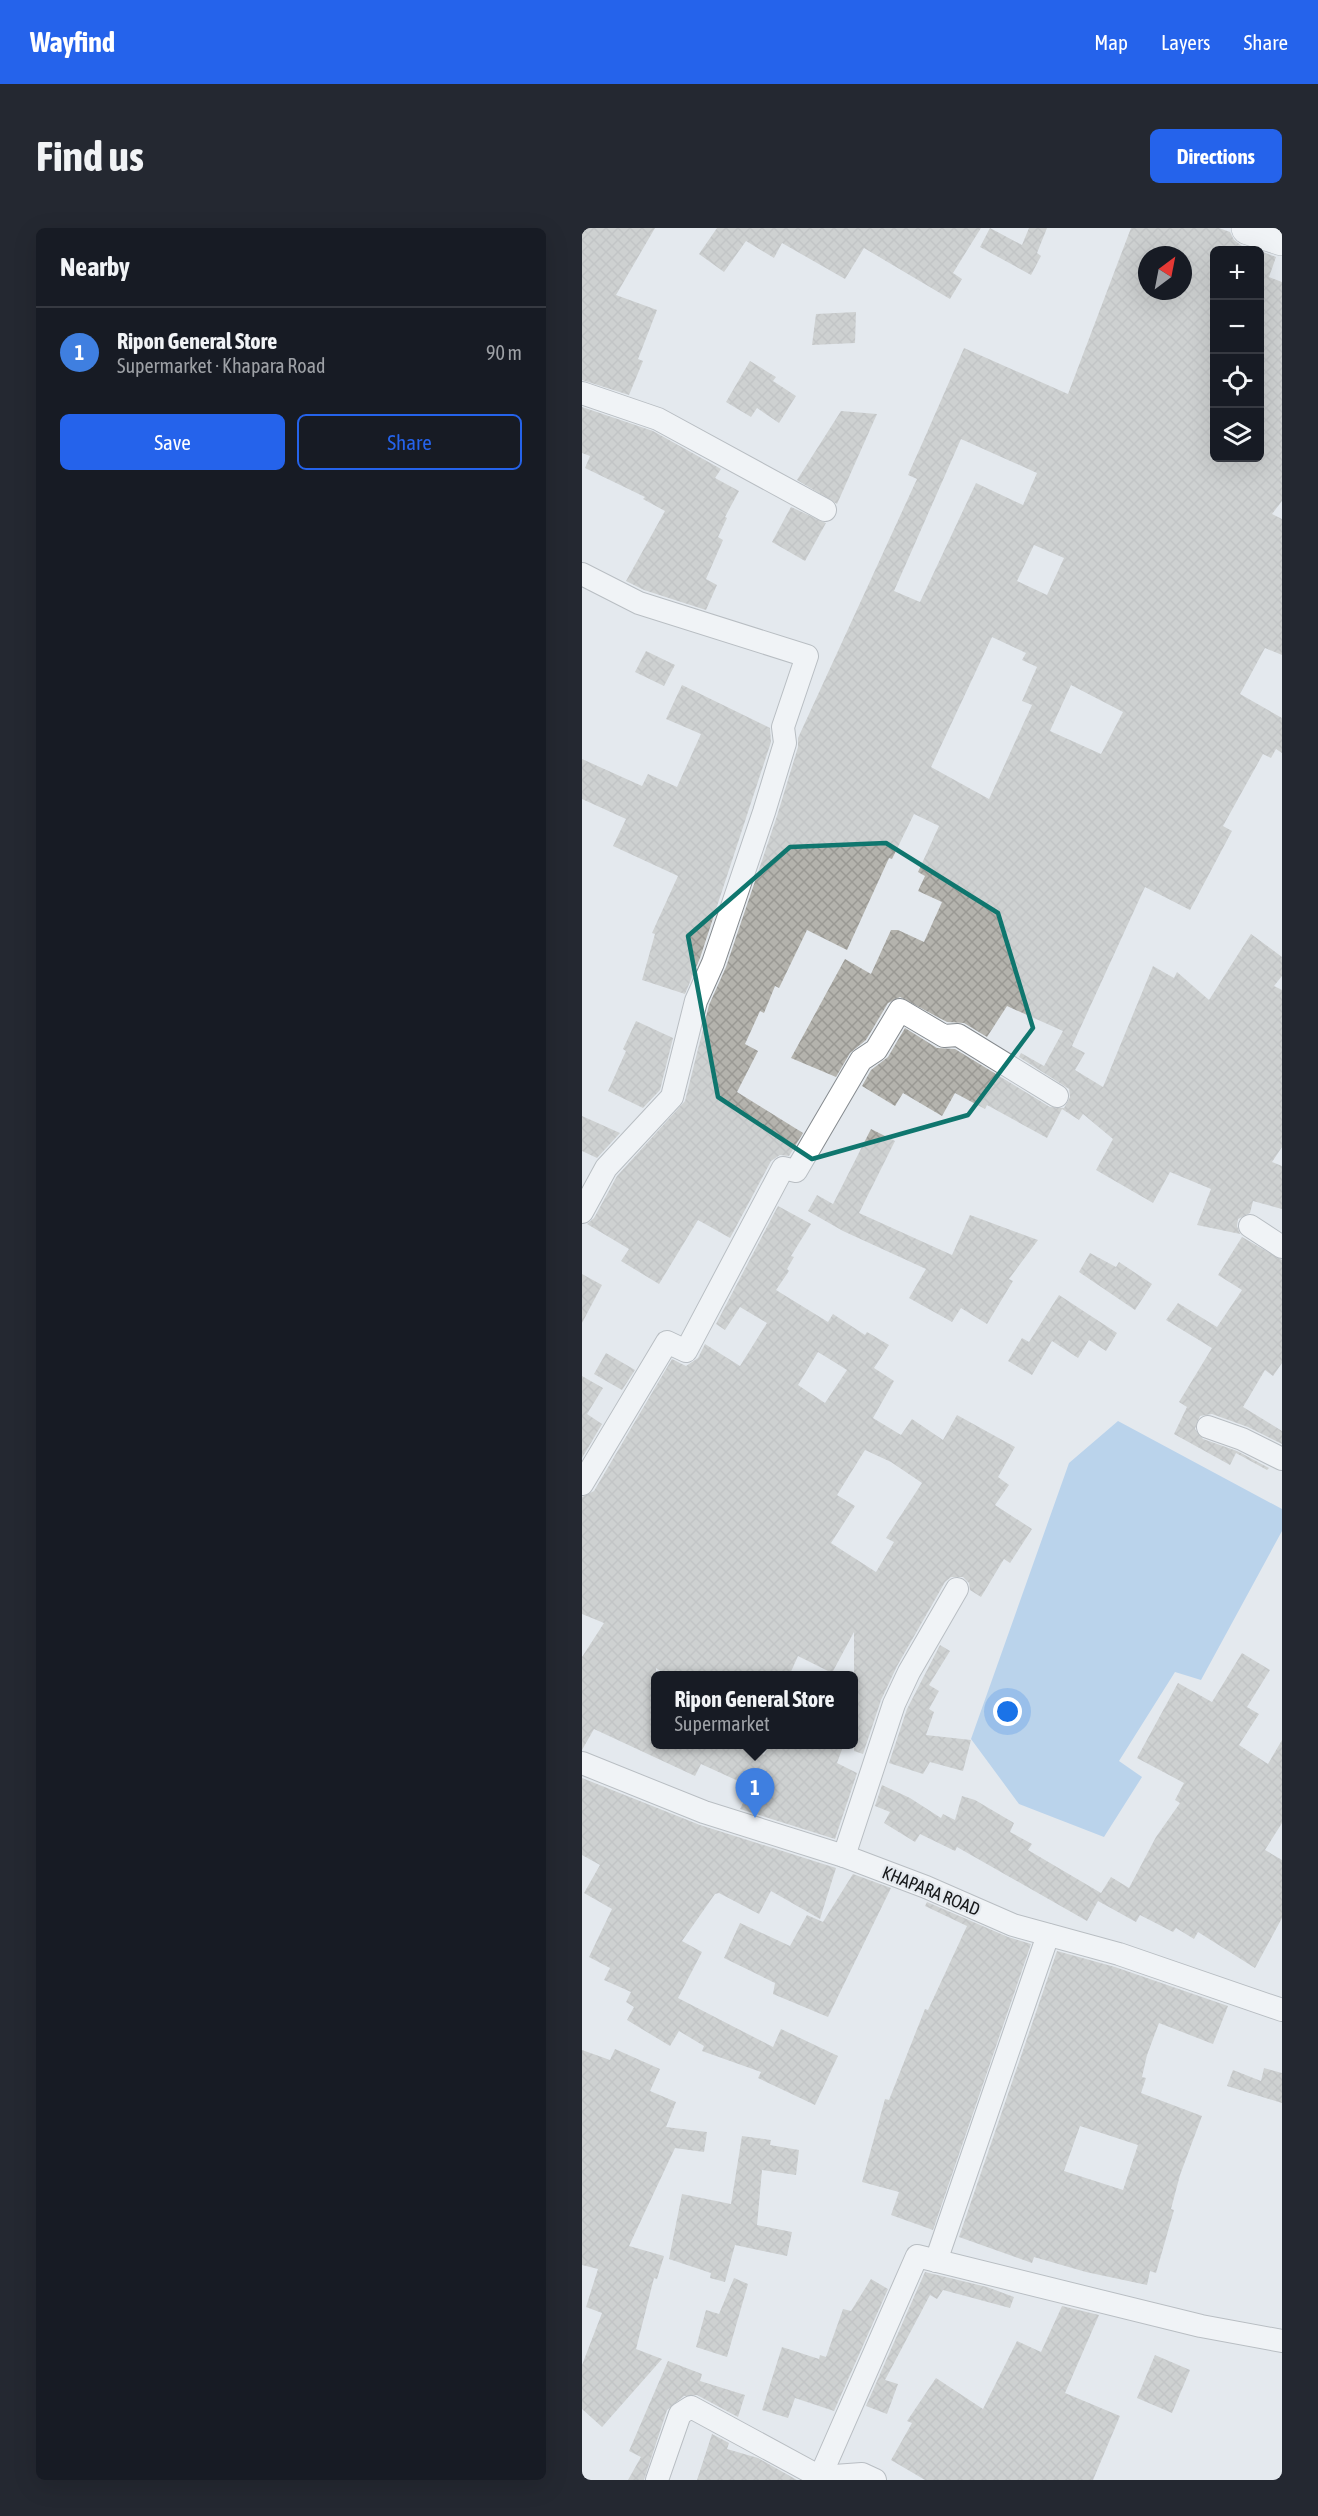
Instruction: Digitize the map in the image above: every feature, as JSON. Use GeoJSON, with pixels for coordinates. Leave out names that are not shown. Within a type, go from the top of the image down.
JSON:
{"type":"FeatureCollection","features":[{"type":"Feature","properties":{"kind":"street"},"geometry":{"type":"LineString","coordinates":[[1248,228],[1282,238]]}},
{"type":"Feature","properties":{"kind":"street"},"geometry":{"type":"LineString","coordinates":[[582,393],[658,419],[825,510]]}},
{"type":"Feature","properties":{"kind":"street"},"geometry":{"type":"LineString","coordinates":[[582,574],[639,603],[807,656],[783,728],[785,743],[764,812],[712,963],[696,1001],[672,1097],[606,1168],[582,1212]]}},
{"type":"Feature","properties":{"kind":"street"},"geometry":{"type":"LineString","coordinates":[[582,1484],[667,1342],[686,1351],[783,1168],[796,1171],[861,1060],[876,1050],[900,1010],[944,1036],[958,1035],[1057,1096]]}},
{"type":"Feature","properties":{"kind":"street"},"geometry":{"type":"LineString","coordinates":[[1250,1227],[1282,1247]]}},
{"type":"Feature","properties":{"kind":"street"},"geometry":{"type":"LineString","coordinates":[[1208,1427],[1242,1439],[1282,1459]]}},
{"type":"Feature","properties":{"kind":"street"},"geometry":{"type":"LineString","coordinates":[[844,1856],[894,1704],[909,1672],[957,1589]]}},
{"type":"Feature","properties":{"kind":"street","name":"KHAPARA ROAD"},"geometry":{"type":"LineString","coordinates":[[582,1763],[704,1812],[844,1856],[926,1887],[1013,1925],[1181,1974],[1246,2000],[1282,2010]]}},
{"type":"Feature","properties":{"kind":"street"},"geometry":{"type":"LineString","coordinates":[[936,2261],[1048,1935]]}},
{"type":"Feature","properties":{"kind":"street"},"geometry":{"type":"LineString","coordinates":[[820,2477],[917,2256],[1201,2326],[1282,2341]]}},
{"type":"Feature","properties":{"kind":"street"},"geometry":{"type":"LineString","coordinates":[[657,2480],[680,2414],[691,2407],[820,2477],[862,2474],[875,2480]]}},
{"type":"Feature","properties":{"kind":"highlighted area"},"geometry":{"type":"Polygon","coordinates":[[[886,843],[998,913],[1033,1028],[968,1115],[812,1159],[718,1097],[688,936],[790,847],[886,843]]]}},
{"type":"Feature","properties":{"kind":"water"},"geometry":{"type":"Polygon","coordinates":[[[1118,1421],[1282,1509],[1282,1531],[1201,1680],[1175,1672],[1119,1761],[1142,1777],[1104,1837],[1019,1804],[971,1739],[1069,1463],[1118,1421]]]}},
{"type":"Feature","properties":{"kind":"building"},"geometry":{"type":"Polygon","coordinates":[[[582,228],[655,228],[616,295],[657,310],[638,359],[643,361],[629,395],[582,380],[582,228]]]}},
{"type":"Feature","properties":{"kind":"building"},"geometry":{"type":"Polygon","coordinates":[[[717,228],[981,228],[953,273],[962,279],[950,299],[864,248],[845,279],[782,243],[774,258],[746,241],[724,272],[699,254],[717,228]]]}},
{"type":"Feature","properties":{"kind":"building"},"geometry":{"type":"Polygon","coordinates":[[[990,228],[1022,245],[1029,228],[1047,228],[1037,253],[1041,256],[1031,275],[980,247],[990,228]]]}},
{"type":"Feature","properties":{"kind":"building"},"geometry":{"type":"Polygon","coordinates":[[[1131,228],[1219,228],[1230,232],[1234,240],[1242,246],[1210,246],[1210,462],[1264,462],[1264,252],[1276,257],[1269,277],[1282,282],[1282,501],[1272,514],[1282,519],[1282,655],[1265,648],[1240,694],[1282,718],[1282,753],[1276,749],[1271,758],[1263,754],[1223,826],[1232,831],[1190,910],[1145,887],[1072,1046],[1085,1053],[1075,1070],[1103,1087],[1153,966],[1174,978],[1177,972],[1209,1000],[1251,934],[1282,957],[1282,976],[1274,986],[1282,990],[1282,1147],[1272,1162],[1282,1166],[1282,1209],[1253,1201],[1250,1213],[1238,1219],[1237,1226],[1240,1234],[1197,1225],[1211,1189],[1170,1172],[1153,1203],[1096,1170],[1113,1139],[1083,1114],[1079,1120],[1062,1109],[1047,1138],[987,1105],[985,1109],[955,1093],[942,1116],[903,1093],[895,1106],[862,1086],[871,1070],[888,1057],[905,1028],[937,1048],[955,1049],[1050,1107],[1064,1108],[1070,1097],[1069,1089],[1019,1057],[1021,1053],[1044,1066],[1063,1031],[1007,1006],[987,1037],[964,1023],[947,1022],[900,997],[888,1003],[866,1040],[850,1053],[836,1077],[791,1058],[845,959],[871,974],[891,930],[898,930],[924,942],[942,902],[918,891],[925,876],[918,872],[939,826],[914,814],[892,859],[889,858],[847,950],[807,930],[779,988],[775,986],[764,1013],[760,1011],[745,1044],[758,1051],[737,1092],[803,1133],[789,1156],[780,1155],[771,1161],[730,1238],[698,1220],[659,1284],[621,1261],[629,1249],[587,1224],[594,1218],[617,1176],[685,1101],[709,1005],[726,967],[777,816],[798,747],[798,738],[917,479],[908,475],[964,348],[1068,394],[1131,228]],[[961,439],[894,591],[920,602],[976,483],[1023,505],[1037,473],[961,439]],[[1034,545],[1017,581],[1047,595],[1064,558],[1034,545]],[[992,637],[931,767],[989,799],[1032,705],[1022,701],[1037,667],[1022,660],[1026,653],[992,637]],[[1071,685],[1050,731],[1101,754],[1123,712],[1071,685]]]}},
{"type":"Feature","properties":{"kind":"building"},"geometry":{"type":"Polygon","coordinates":[[[856,312],[855,343],[812,345],[816,314],[856,312]]]}},
{"type":"Feature","properties":{"kind":"building"},"geometry":{"type":"Polygon","coordinates":[[[750,361],[776,377],[773,381],[796,396],[779,423],[757,408],[751,417],[726,402],[750,361]]]}},
{"type":"Feature","properties":{"kind":"building"},"geometry":{"type":"Polygon","coordinates":[[[582,407],[653,431],[721,469],[715,478],[739,491],[725,517],[727,518],[718,537],[723,540],[706,579],[717,585],[706,610],[644,590],[626,581],[665,511],[643,499],[645,497],[585,468],[590,456],[582,453],[582,407]]]}},
{"type":"Feature","properties":{"kind":"building"},"geometry":{"type":"Polygon","coordinates":[[[841,411],[877,414],[837,504],[797,480],[841,411]]]}},
{"type":"Feature","properties":{"kind":"building"},"geometry":{"type":"Polygon","coordinates":[[[791,507],[826,523],[805,561],[772,542],[791,507]]]}},
{"type":"Feature","properties":{"kind":"building"},"geometry":{"type":"Polygon","coordinates":[[[646,651],[675,665],[664,686],[635,672],[646,651]]]}},
{"type":"Feature","properties":{"kind":"building"},"geometry":{"type":"Polygon","coordinates":[[[682,685],[770,728],[771,742],[700,958],[685,994],[642,980],[655,934],[652,933],[678,876],[613,846],[626,819],[582,799],[582,759],[642,786],[648,774],[677,787],[701,734],[666,719],[682,685]]]}},
{"type":"Feature","properties":{"kind":"building"},"geometry":{"type":"Polygon","coordinates":[[[636,1021],[673,1038],[660,1090],[643,1108],[608,1091],[626,1051],[623,1049],[636,1021]]]}},
{"type":"Feature","properties":{"kind":"building"},"geometry":{"type":"Polygon","coordinates":[[[582,1116],[620,1133],[597,1158],[582,1151],[582,1116]]]}},
{"type":"Feature","properties":{"kind":"building"},"geometry":{"type":"Polygon","coordinates":[[[871,1129],[895,1141],[859,1213],[952,1255],[970,1215],[1038,1240],[1009,1279],[1013,1281],[987,1324],[961,1308],[952,1322],[909,1298],[926,1269],[843,1231],[808,1211],[817,1195],[833,1204],[871,1129]]]}},
{"type":"Feature","properties":{"kind":"building"},"geometry":{"type":"Polygon","coordinates":[[[778,1206],[811,1224],[791,1256],[794,1257],[787,1269],[789,1271],[776,1290],[828,1322],[833,1314],[865,1335],[867,1332],[889,1345],[874,1368],[894,1381],[873,1418],[901,1435],[912,1419],[943,1440],[957,1415],[1015,1447],[998,1477],[1009,1485],[995,1505],[1032,1529],[1010,1563],[1004,1559],[981,1597],[970,1590],[969,1583],[963,1577],[951,1577],[945,1582],[897,1666],[881,1700],[863,1754],[854,1751],[858,1749],[858,1671],[854,1671],[854,1632],[833,1671],[828,1671],[798,1656],[791,1671],[661,1671],[656,1668],[656,1671],[651,1671],[651,1749],[752,1749],[764,1755],[767,1749],[842,1749],[837,1763],[857,1773],[835,1839],[740,1809],[747,1795],[743,1793],[747,1785],[701,1764],[695,1776],[594,1729],[582,1750],[582,1657],[604,1623],[582,1614],[582,1497],[594,1491],[672,1359],[686,1366],[698,1358],[705,1344],[740,1366],[767,1323],[740,1307],[725,1330],[716,1324],[778,1206]],[[818,1352],[798,1385],[825,1403],[847,1370],[818,1352]],[[865,1450],[837,1495],[855,1506],[831,1543],[876,1572],[894,1542],[886,1538],[922,1483],[891,1462],[865,1450]]]}},
{"type":"Feature","properties":{"kind":"building"},"geometry":{"type":"Polygon","coordinates":[[[1242,1237],[1282,1260],[1282,1363],[1273,1376],[1265,1370],[1243,1407],[1282,1431],[1282,1444],[1248,1427],[1212,1414],[1200,1416],[1195,1429],[1203,1439],[1237,1451],[1269,1468],[1267,1470],[1236,1453],[1230,1465],[1174,1434],[1187,1407],[1179,1402],[1212,1348],[1166,1320],[1178,1303],[1217,1327],[1242,1290],[1218,1275],[1242,1237]]]}},
{"type":"Feature","properties":{"kind":"building"},"geometry":{"type":"Polygon","coordinates":[[[1090,1253],[1116,1267],[1119,1262],[1152,1284],[1135,1310],[1079,1272],[1090,1253]]]}},
{"type":"Feature","properties":{"kind":"building"},"geometry":{"type":"Polygon","coordinates":[[[582,1274],[602,1285],[582,1323],[582,1274]]]}},
{"type":"Feature","properties":{"kind":"building"},"geometry":{"type":"Polygon","coordinates":[[[1059,1295],[1117,1333],[1106,1351],[1089,1340],[1078,1358],[1052,1341],[1032,1375],[1008,1361],[1022,1338],[1029,1342],[1059,1295]]]}},
{"type":"Feature","properties":{"kind":"building"},"geometry":{"type":"Polygon","coordinates":[[[606,1353],[635,1370],[622,1390],[594,1374],[606,1353]]]}},
{"type":"Feature","properties":{"kind":"building"},"geometry":{"type":"Polygon","coordinates":[[[582,1376],[603,1388],[587,1414],[602,1424],[582,1458],[582,1376]]]}},
{"type":"Feature","properties":{"kind":"building"},"geometry":{"type":"Polygon","coordinates":[[[940,1645],[950,1651],[929,1685],[939,1691],[929,1709],[934,1712],[926,1735],[971,1740],[963,1771],[930,1762],[923,1774],[889,1763],[907,1709],[940,1645]]]}},
{"type":"Feature","properties":{"kind":"building"},"geometry":{"type":"Polygon","coordinates":[[[1242,1653],[1270,1670],[1247,1707],[1259,1714],[1239,1745],[1268,1764],[1282,1740],[1282,1823],[1265,1850],[1282,1860],[1282,1918],[1255,1968],[1198,1932],[1194,1939],[1176,1928],[1173,1932],[1140,1915],[1136,1922],[1098,1901],[1087,1921],[957,1847],[955,1851],[920,1834],[915,1842],[884,1823],[890,1812],[875,1806],[882,1785],[910,1798],[941,1818],[943,1814],[955,1820],[962,1796],[975,1800],[1014,1823],[1010,1832],[1032,1844],[1028,1850],[1101,1893],[1111,1877],[1129,1888],[1156,1837],[1180,1803],[1175,1800],[1184,1783],[1137,1758],[1178,1683],[1212,1702],[1242,1653]]]}},
{"type":"Feature","properties":{"kind":"building"},"geometry":{"type":"Polygon","coordinates":[[[582,1778],[700,1825],[836,1868],[820,1919],[771,1891],[759,1914],[719,1893],[715,1894],[682,1941],[702,1952],[678,1998],[773,2047],[781,2029],[838,2056],[815,2105],[758,2078],[761,2072],[702,2051],[704,2046],[679,2031],[670,2046],[627,2020],[634,2007],[626,2002],[631,1992],[604,1980],[610,1968],[589,1957],[612,1909],[584,1893],[600,1865],[582,1855],[582,1778]]]}},
{"type":"Feature","properties":{"kind":"building"},"geometry":{"type":"Polygon","coordinates":[[[853,1874],[891,1888],[828,2017],[773,1994],[775,1983],[724,1958],[740,1923],[790,1946],[807,1915],[823,1922],[853,1874]]]}},
{"type":"Feature","properties":{"kind":"building"},"geometry":{"type":"Polygon","coordinates":[[[927,1902],[1008,1937],[1031,1944],[933,2230],[891,2215],[899,2192],[862,2182],[885,2099],[889,2100],[925,2009],[928,2010],[967,1926],[925,1906],[927,1902]]]}},
{"type":"Feature","properties":{"kind":"building"},"geometry":{"type":"Polygon","coordinates":[[[1057,1951],[1115,1967],[1228,2006],[1213,2044],[1159,2023],[1147,2055],[1142,2077],[1146,2078],[1141,2093],[1202,2116],[1180,2175],[1171,2209],[1174,2210],[1156,2273],[1150,2271],[1147,2285],[1086,2272],[1034,2257],[1032,2263],[959,2237],[1057,1951]],[[1080,2126],[1064,2171],[1123,2190],[1138,2145],[1080,2126]]]}},
{"type":"Feature","properties":{"kind":"building"},"geometry":{"type":"Polygon","coordinates":[[[615,2049],[660,2069],[650,2091],[676,2102],[666,2127],[707,2132],[704,2152],[675,2148],[629,2246],[664,2256],[657,2279],[654,2278],[636,2349],[662,2359],[602,2427],[582,2409],[582,2365],[602,2313],[586,2307],[598,2269],[582,2265],[582,2050],[610,2060],[615,2049]]]}},
{"type":"Feature","properties":{"kind":"building"},"geometry":{"type":"Polygon","coordinates":[[[1264,2068],[1282,2073],[1282,2103],[1227,2086],[1233,2070],[1261,2081],[1264,2068]]]}},
{"type":"Feature","properties":{"kind":"building"},"geometry":{"type":"Polygon","coordinates":[[[742,2136],[771,2140],[770,2145],[799,2150],[796,2175],[762,2170],[757,2225],[792,2232],[787,2256],[735,2245],[725,2282],[710,2278],[711,2273],[669,2259],[682,2194],[731,2204],[742,2136]]]}},
{"type":"Feature","properties":{"kind":"building"},"geometry":{"type":"Polygon","coordinates":[[[925,2272],[987,2287],[1014,2297],[1010,2308],[943,2290],[937,2299],[930,2295],[885,2380],[898,2384],[887,2414],[866,2406],[925,2272]]]}},
{"type":"Feature","properties":{"kind":"building"},"geometry":{"type":"Polygon","coordinates":[[[734,2278],[748,2284],[727,2357],[696,2347],[706,2310],[719,2314],[734,2278]]]}},
{"type":"Feature","properties":{"kind":"building"},"geometry":{"type":"Polygon","coordinates":[[[871,2279],[888,2289],[834,2411],[795,2398],[788,2418],[762,2410],[782,2347],[819,2359],[820,2355],[826,2357],[843,2309],[851,2311],[871,2279]]]}},
{"type":"Feature","properties":{"kind":"building"},"geometry":{"type":"Polygon","coordinates":[[[1062,2306],[1099,2315],[1065,2393],[1120,2416],[1093,2480],[925,2480],[891,2460],[912,2423],[907,2421],[936,2378],[983,2409],[1017,2341],[1041,2352],[1062,2306]]]}},
{"type":"Feature","properties":{"kind":"building"},"geometry":{"type":"Polygon","coordinates":[[[1155,2355],[1190,2370],[1172,2413],[1137,2398],[1155,2355]]]}},
{"type":"Feature","properties":{"kind":"building"},"geometry":{"type":"Polygon","coordinates":[[[668,2361],[702,2374],[700,2381],[745,2395],[738,2417],[697,2395],[684,2396],[667,2410],[644,2480],[628,2480],[641,2457],[629,2451],[668,2361]]]}},
{"type":"Feature","properties":{"kind":"building"},"geometry":{"type":"Polygon","coordinates":[[[712,2434],[729,2443],[727,2449],[758,2458],[797,2480],[697,2480],[712,2434]]]}},
{"type":"Feature","properties":{"kind":"place","name":"Ripon General Store"},"geometry":{"type":"Point","coordinates":[755,1818]}}]}
